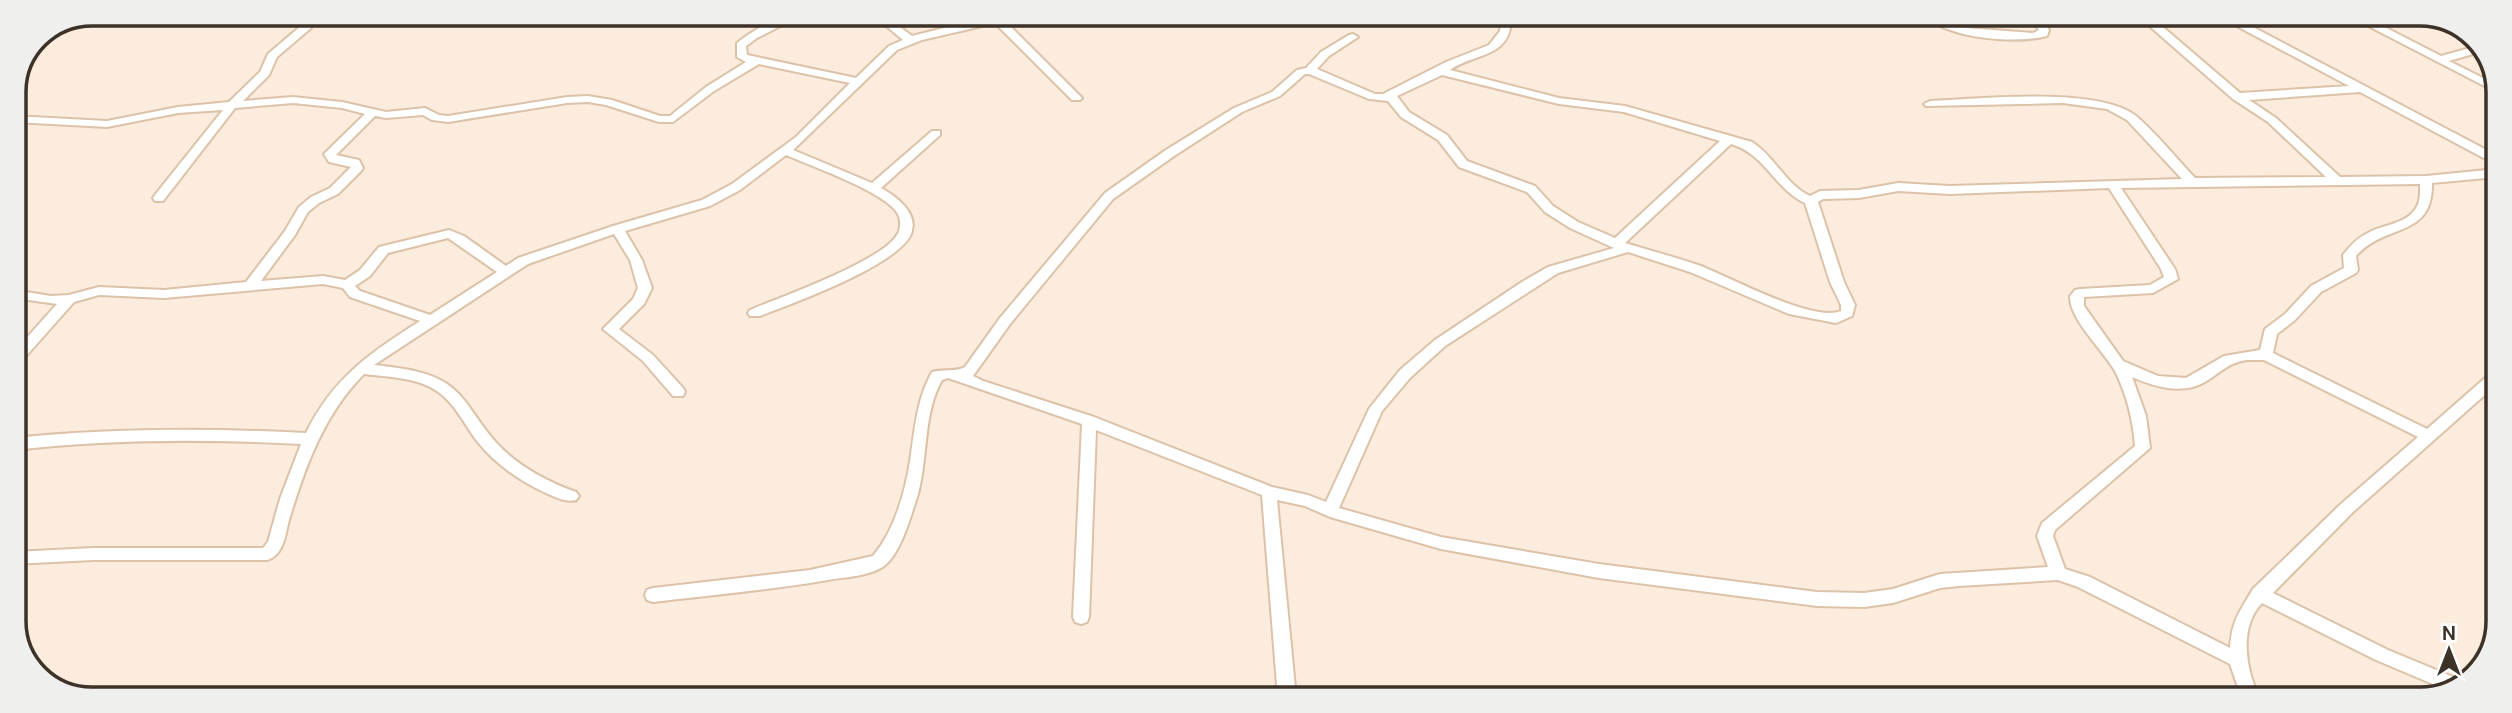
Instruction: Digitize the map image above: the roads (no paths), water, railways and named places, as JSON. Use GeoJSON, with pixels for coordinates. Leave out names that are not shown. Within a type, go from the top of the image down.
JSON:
{"type":"FeatureCollection","features":[{"type":"Feature","properties":{"kind":"street"},"geometry":{"type":"LineString","coordinates":[[159,198],[233,104],[265,73],[272,56],[307,26]]}},
{"type":"Feature","properties":{"kind":"street"},"geometry":{"type":"LineString","coordinates":[[721,82],[735,65],[741,45],[775,26]]}},
{"type":"Feature","properties":{"kind":"street"},"geometry":{"type":"LineString","coordinates":[[892,26],[910,40]]}},
{"type":"Feature","properties":{"kind":"street"},"geometry":{"type":"LineString","coordinates":[[26,557],[93,554],[267,554],[275,545],[310,439],[346,383],[360,368],[504,271],[547,251],[715,199],[750,178],[785,151],[889,51],[910,40],[971,26]]}},
{"type":"Feature","properties":{"kind":"street"},"geometry":{"type":"LineString","coordinates":[[1004,26],[1076,98]]}},
{"type":"Feature","properties":{"kind":"street"},"geometry":{"type":"LineString","coordinates":[[1310,70],[1373,97],[1392,97],[1459,59],[1499,44],[1507,34],[1506,26]]}},
{"type":"Feature","properties":{"kind":"street"},"geometry":{"type":"LineString","coordinates":[[1952,26],[1961,30],[2033,36],[2043,34],[2040,26]]}},
{"type":"Feature","properties":{"kind":"street"},"geometry":{"type":"LineString","coordinates":[[2155,26],[2237,97],[2272,120],[2336,180]]}},
{"type":"Feature","properties":{"kind":"street"},"geometry":{"type":"LineString","coordinates":[[2242,26],[2486,154]]}},
{"type":"Feature","properties":{"kind":"street"},"geometry":{"type":"LineString","coordinates":[[2374,26],[2485,83]]}},
{"type":"Feature","properties":{"kind":"street"},"geometry":{"type":"LineString","coordinates":[[653,595],[836,573],[873,566],[889,548],[916,473],[919,438],[934,381],[945,373],[962,374],[970,371],[1005,321],[1110,196],[1170,153],[1238,110],[1276,94],[1301,72],[1310,70],[1325,54],[1353,37]]}},
{"type":"Feature","properties":{"kind":"street"},"geometry":{"type":"LineString","coordinates":[[2440,60],[2471,51]]}},
{"type":"Feature","properties":{"kind":"street"},"geometry":{"type":"LineString","coordinates":[[740,53],[742,57],[752,61],[764,61],[859,82]]}},
{"type":"Feature","properties":{"kind":"street"},"geometry":{"type":"LineString","coordinates":[[26,120],[107,124],[178,110],[309,100],[394,115],[425,111],[436,118],[448,119],[589,99],[667,120],[680,116],[721,82],[752,61]]}},
{"type":"Feature","properties":{"kind":"street"},"geometry":{"type":"LineString","coordinates":[[1392,97],[1400,111],[1445,139],[1454,156],[1463,164],[1531,189],[1549,209],[1574,225],[1621,246],[1695,269],[1794,311],[1836,318],[1847,313],[1847,305],[1836,282],[1811,201],[1787,187],[1766,156],[1748,145],[1625,108],[1559,101],[1441,71]]}},
{"type":"Feature","properties":{"kind":"street"},"geometry":{"type":"LineString","coordinates":[[2237,97],[2362,89]]}},
{"type":"Feature","properties":{"kind":"street"},"geometry":{"type":"LineString","coordinates":[[1930,104],[2063,100],[2110,106],[2131,118],[2192,182]]}},
{"type":"Feature","properties":{"kind":"street"},"geometry":{"type":"LineString","coordinates":[[251,285],[291,232],[303,210],[315,200],[334,191],[357,168],[355,163],[333,159],[331,153],[374,111]]}},
{"type":"Feature","properties":{"kind":"street"},"geometry":{"type":"LineString","coordinates":[[872,190],[936,132]]}},
{"type":"Feature","properties":{"kind":"street"},"geometry":{"type":"LineString","coordinates":[[1330,511],[1377,409],[1405,374],[1440,343],[1553,270],[1621,246],[1688,174],[1727,140]]}},
{"type":"Feature","properties":{"kind":"street"},"geometry":{"type":"LineString","coordinates":[[755,313],[848,273],[901,240],[906,231],[903,212],[872,190],[785,151]]}},
{"type":"Feature","properties":{"kind":"street"},"geometry":{"type":"LineString","coordinates":[[1811,201],[1820,195],[1859,194],[1898,187],[1950,190],[2192,182],[2426,180],[2486,174]]}},
{"type":"Feature","properties":{"kind":"street"},"geometry":{"type":"LineString","coordinates":[[2266,355],[2270,332],[2290,317],[2299,304],[2316,289],[2351,270],[2349,255],[2360,240],[2411,222],[2419,215],[2428,196],[2426,180]]}},
{"type":"Feature","properties":{"kind":"street"},"geometry":{"type":"LineString","coordinates":[[2058,573],[2045,536],[2048,527],[2143,448],[2141,418],[2120,365],[2083,315],[2076,302],[2077,296],[2080,293],[2153,289],[2171,279],[2168,269],[2113,185]]}},
{"type":"Feature","properties":{"kind":"street"},"geometry":{"type":"LineString","coordinates":[[617,229],[636,260],[645,288],[639,301],[610,329],[648,358],[678,392]]}},
{"type":"Feature","properties":{"kind":"street"},"geometry":{"type":"LineString","coordinates":[[347,285],[365,273],[384,250],[449,234],[459,237],[472,250],[504,271]]}},
{"type":"Feature","properties":{"kind":"street"},"geometry":{"type":"LineString","coordinates":[[26,296],[51,300],[69,299],[99,291],[164,294],[323,281],[347,285],[355,294],[431,320]]}},
{"type":"Feature","properties":{"kind":"street"},"geometry":{"type":"LineString","coordinates":[[26,347],[69,299]]}},
{"type":"Feature","properties":{"kind":"street"},"geometry":{"type":"LineString","coordinates":[[2120,365],[2151,379],[2185,383],[2194,382],[2228,361],[2248,355],[2266,355],[2429,436]]}},
{"type":"Feature","properties":{"kind":"street"},"geometry":{"type":"LineString","coordinates":[[360,368],[405,375],[440,386],[454,398],[488,444],[512,465],[546,488],[571,496]]}},
{"type":"Feature","properties":{"kind":"street"},"geometry":{"type":"LineString","coordinates":[[962,374],[978,385],[1089,421],[1269,492],[1308,501],[1330,511],[1441,543],[1600,571],[1817,599],[1864,600],[1893,596],[1940,581],[2058,573],[2084,582],[2238,660]]}},
{"type":"Feature","properties":{"kind":"street"},"geometry":{"type":"LineString","coordinates":[[2245,687],[2238,660],[2243,621],[2250,605],[2347,508],[2486,386]]}},
{"type":"Feature","properties":{"kind":"street"},"geometry":{"type":"LineString","coordinates":[[1081,617],[1089,421]]}},
{"type":"Feature","properties":{"kind":"street"},"geometry":{"type":"LineString","coordinates":[[26,443],[106,435],[191,434],[310,439]]}},
{"type":"Feature","properties":{"kind":"street"},"geometry":{"type":"LineString","coordinates":[[1269,492],[1286,687]]}},
{"type":"Feature","properties":{"kind":"street"},"geometry":{"type":"LineString","coordinates":[[2259,594],[2382,655],[2445,681]]}}]}
